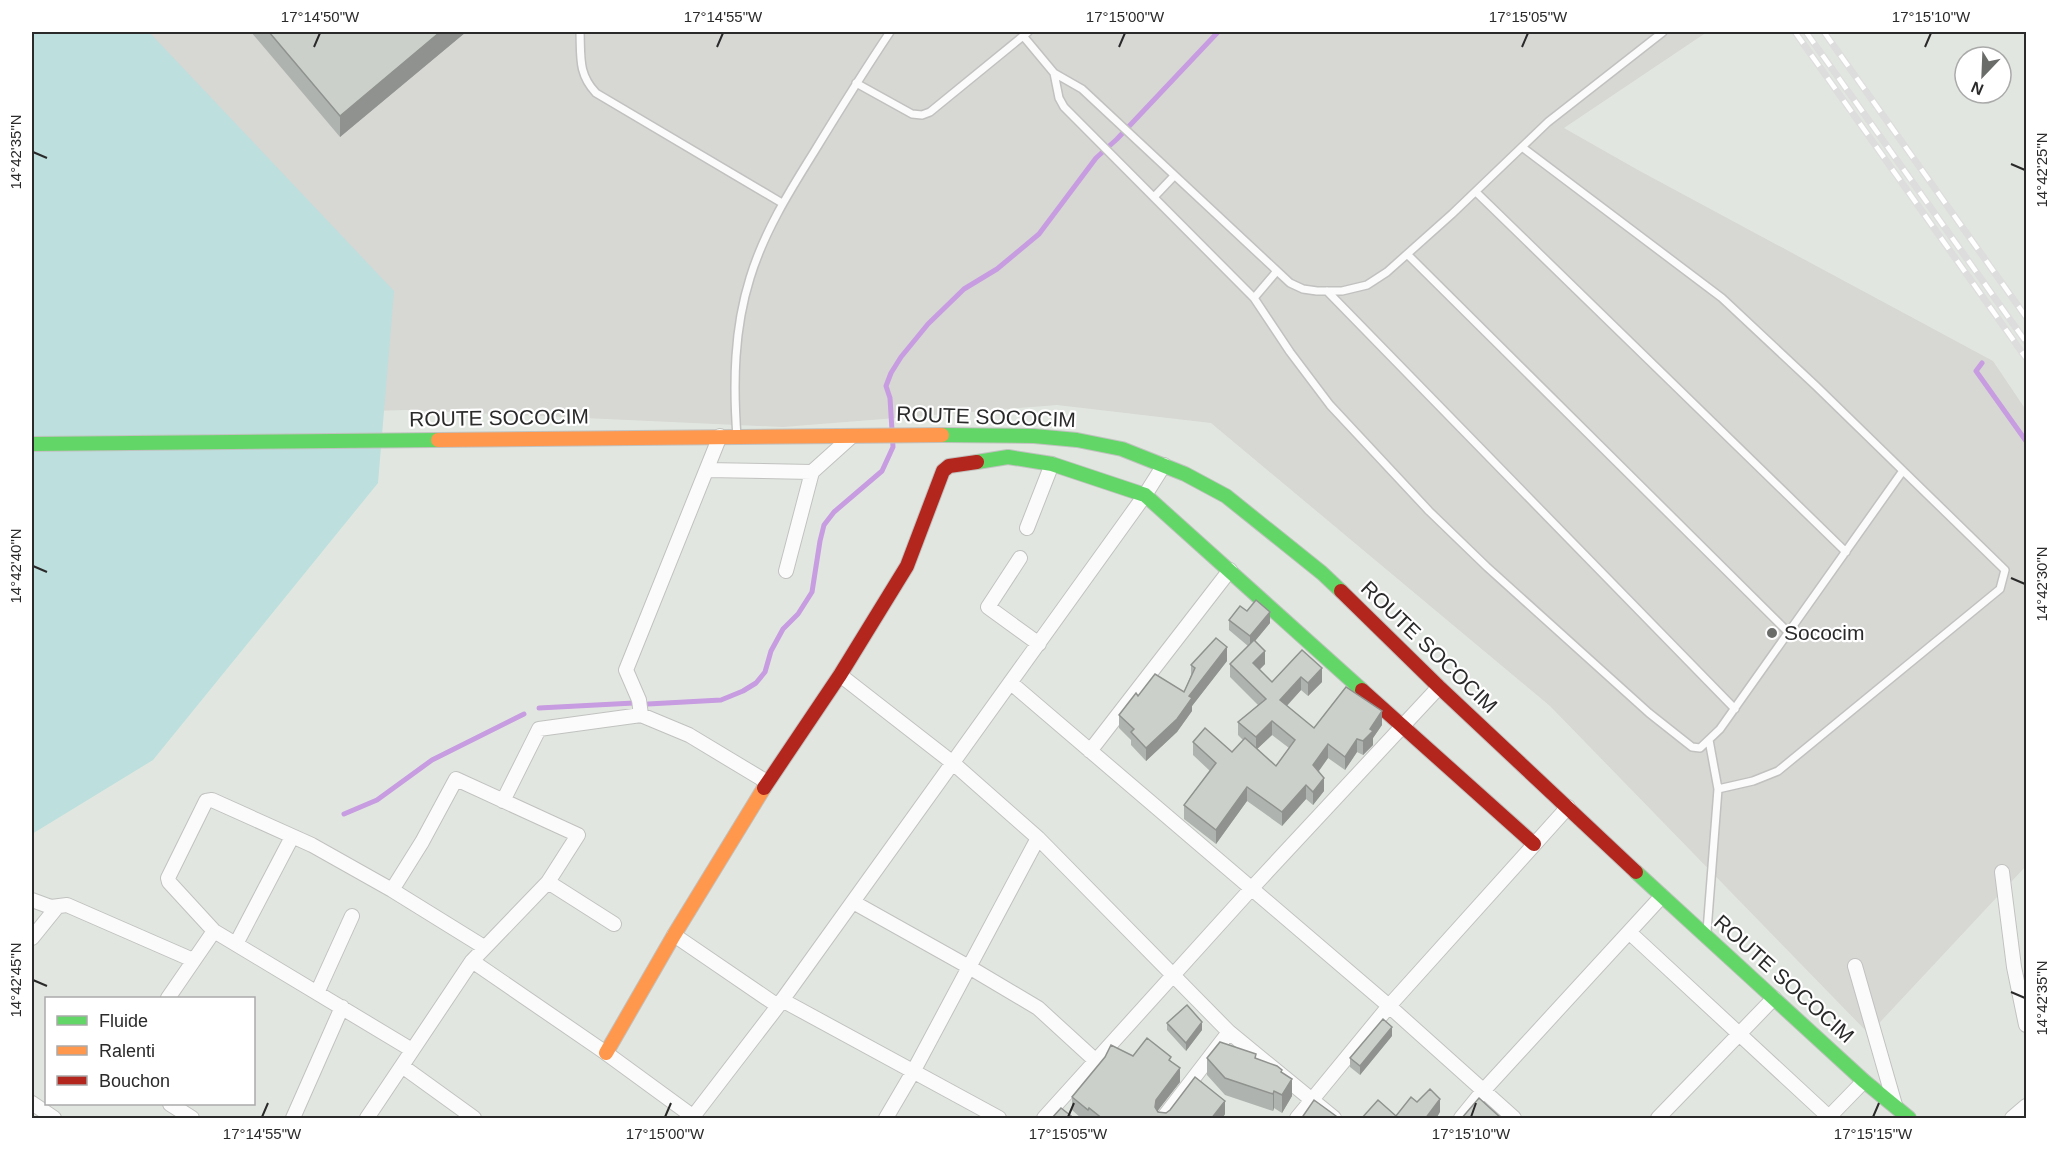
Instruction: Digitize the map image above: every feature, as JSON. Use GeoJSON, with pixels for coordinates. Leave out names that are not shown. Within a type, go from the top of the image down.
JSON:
{"type":"FeatureCollection","features":[{"type":"Feature","properties":{"kind":"street"},"geometry":{"type":"LineString","coordinates":[[786,571],[812,472],[852,435]]}},
{"type":"Feature","properties":{"kind":"street","name":"ROUTE SOCOCIM"},"geometry":{"type":"LineString","coordinates":[[32,444],[1013,435],[1077,440],[1122,449],[1164,465],[1226,496],[1287,543],[1322,573],[1439,687],[1662,896],[1904,1115]]}},
{"type":"Feature","properties":{"kind":"street"},"geometry":{"type":"LineString","coordinates":[[641,715],[639,700],[626,670],[720,436]]}},
{"type":"Feature","properties":{"kind":"street"},"geometry":{"type":"LineString","coordinates":[[606,1053],[674,935],[767,782],[840,675],[907,566],[945,468],[949,466],[1008,457],[1052,464],[1145,495],[1534,844]]}},
{"type":"Feature","properties":{"kind":"street"},"geometry":{"type":"LineString","coordinates":[[1027,528],[1052,464]]}},
{"type":"Feature","properties":{"kind":"street"},"geometry":{"type":"LineString","coordinates":[[472,961],[606,1053],[694,1118],[1011,683],[1164,465]]}},
{"type":"Feature","properties":{"kind":"street"},"geometry":{"type":"LineString","coordinates":[[707,470],[812,472]]}},
{"type":"Feature","properties":{"kind":"street"},"geometry":{"type":"LineString","coordinates":[[1020,558],[988,607],[1039,644]]}},
{"type":"Feature","properties":{"kind":"street"},"geometry":{"type":"LineString","coordinates":[[1090,751],[1230,570]]}},
{"type":"Feature","properties":{"kind":"street"},"geometry":{"type":"LineString","coordinates":[[840,675],[953,763],[1038,838],[1229,1032],[1334,1119]]}},
{"type":"Feature","properties":{"kind":"street"},"geometry":{"type":"LineString","coordinates":[[1011,683],[1389,1006],[1514,1119]]}},
{"type":"Feature","properties":{"kind":"street"},"geometry":{"type":"LineString","coordinates":[[1044,1119],[1251,889],[1439,687]]}},
{"type":"Feature","properties":{"kind":"street"},"geometry":{"type":"LineString","coordinates":[[502,801],[539,729],[641,715],[689,735],[767,782]]}},
{"type":"Feature","properties":{"kind":"street"},"geometry":{"type":"LineString","coordinates":[[367,1119],[472,961],[548,882],[578,835],[456,779],[422,842],[392,890]]}},
{"type":"Feature","properties":{"kind":"street"},"geometry":{"type":"LineString","coordinates":[[412,1050],[214,931],[168,880],[206,801],[212,800],[312,845],[392,890],[484,947]]}},
{"type":"Feature","properties":{"kind":"street"},"geometry":{"type":"LineString","coordinates":[[1297,1119],[1389,1006],[1568,807]]}},
{"type":"Feature","properties":{"kind":"street"},"geometry":{"type":"LineString","coordinates":[[236,944],[292,837]]}},
{"type":"Feature","properties":{"kind":"street"},"geometry":{"type":"LineString","coordinates":[[885,1119],[913,1072],[1038,838]]}},
{"type":"Feature","properties":{"kind":"street"},"geometry":{"type":"LineString","coordinates":[[2002,872],[2014,967],[2026,1025]]}},
{"type":"Feature","properties":{"kind":"street"},"geometry":{"type":"LineString","coordinates":[[548,882],[614,924]]}},
{"type":"Feature","properties":{"kind":"street"},"geometry":{"type":"LineString","coordinates":[[1461,1119],[1662,896]]}},
{"type":"Feature","properties":{"kind":"street"},"geometry":{"type":"LineString","coordinates":[[32,900],[51,907],[67,905],[194,960]]}},
{"type":"Feature","properties":{"kind":"street"},"geometry":{"type":"LineString","coordinates":[[853,902],[1038,1008],[1096,1061]]}},
{"type":"Feature","properties":{"kind":"street"},"geometry":{"type":"LineString","coordinates":[[32,938],[57,907]]}},
{"type":"Feature","properties":{"kind":"street"},"geometry":{"type":"LineString","coordinates":[[317,993],[352,916]]}},
{"type":"Feature","properties":{"kind":"street"},"geometry":{"type":"LineString","coordinates":[[169,997],[214,931]]}},
{"type":"Feature","properties":{"kind":"street"},"geometry":{"type":"LineString","coordinates":[[1629,932],[1829,1118],[1864,1081]]}},
{"type":"Feature","properties":{"kind":"street"},"geometry":{"type":"LineString","coordinates":[[674,935],[780,1003],[999,1119]]}},
{"type":"Feature","properties":{"kind":"street"},"geometry":{"type":"LineString","coordinates":[[1855,966],[1878,1040],[1888,1086],[1904,1115]]}},
{"type":"Feature","properties":{"kind":"street"},"geometry":{"type":"LineString","coordinates":[[1658,1119],[1774,998]]}},
{"type":"Feature","properties":{"kind":"street"},"geometry":{"type":"LineString","coordinates":[[293,1119],[342,1007]]}},
{"type":"Feature","properties":{"kind":"street"},"geometry":{"type":"LineString","coordinates":[[1163,1119],[1229,1032]]}},
{"type":"Feature","properties":{"kind":"street"},"geometry":{"type":"LineString","coordinates":[[402,1066],[474,1119]]}},
{"type":"Feature","properties":{"kind":"street"},"geometry":{"type":"LineString","coordinates":[[32,1103],[54,1119]]}},
{"type":"Feature","properties":{"kind":"street"},"geometry":{"type":"LineString","coordinates":[[171,1105],[192,1119]]}},
{"type":"Feature","properties":{"kind":"street"},"geometry":{"type":"LineString","coordinates":[[2012,1119],[2026,1106]]}},
{"type":"Feature","properties":{"kind":"lane"},"geometry":{"type":"LineString","coordinates":[[580,32],[582,73],[596,93],[783,202]]}},
{"type":"Feature","properties":{"kind":"lane"},"geometry":{"type":"LineString","coordinates":[[736,436],[734,372],[741,318],[750,278],[764,240],[783,202],[890,32]]}},
{"type":"Feature","properties":{"kind":"lane"},"geometry":{"type":"LineString","coordinates":[[1054,74],[1082,89],[1290,283],[1303,289],[1342,291],[1367,285],[1408,255],[1548,122],[1663,32]]}},
{"type":"Feature","properties":{"kind":"lane"},"geometry":{"type":"LineString","coordinates":[[856,83],[912,114],[922,115],[930,112],[1026,34],[1054,74],[1059,98],[1064,107],[1254,298],[1290,352],[1330,405],[1429,511],[1487,567],[1649,713],[1695,748],[1700,748],[1720,729],[1902,472]]}},
{"type":"Feature","properties":{"kind":"lane"},"geometry":{"type":"LineString","coordinates":[[1522,147],[1722,298],[2005,570],[2000,589],[1778,771],[1753,781],[1718,789]]}},
{"type":"Feature","properties":{"kind":"lane"},"geometry":{"type":"LineString","coordinates":[[1154,196],[1174,176]]}},
{"type":"Feature","properties":{"kind":"lane"},"geometry":{"type":"LineString","coordinates":[[1476,192],[1846,552]]}},
{"type":"Feature","properties":{"kind":"lane"},"geometry":{"type":"LineString","coordinates":[[1408,255],[1789,633]]}},
{"type":"Feature","properties":{"kind":"lane"},"geometry":{"type":"LineString","coordinates":[[1254,298],[1277,271]]}},
{"type":"Feature","properties":{"kind":"lane"},"geometry":{"type":"LineString","coordinates":[[1327,291],[1735,709]]}},
{"type":"Feature","properties":{"kind":"lane"},"geometry":{"type":"LineString","coordinates":[[1706,936],[1718,789],[1709,740]]}},
{"type":"Feature","properties":{"kind":"shaded area"},"geometry":{"type":"Polygon","coordinates":[[[32,32],[1707,32],[1564,128],[1993,361],[2026,410],[2026,866],[1869,1034],[1550,706],[1211,423],[1057,405],[783,427],[406,410],[32,421],[32,32]]]}},
{"type":"Feature","properties":{"kind":"shaded area"},"geometry":{"type":"Polygon","coordinates":[[[32,32],[149,32],[394,291],[378,483],[153,760],[32,834],[32,32]]]}},
{"type":"Feature","properties":{"kind":"building"},"geometry":{"type":"Polygon","coordinates":[[[269,32],[440,32],[340,116],[269,32]]]}},
{"type":"Feature","properties":{"kind":"building"},"geometry":{"type":"Polygon","coordinates":[[[1256,600],[1270,612],[1250,636],[1229,620],[1240,606],[1247,611],[1256,600]]]}},
{"type":"Feature","properties":{"kind":"building"},"geometry":{"type":"Polygon","coordinates":[[[1216,638],[1227,647],[1189,696],[1192,698],[1177,719],[1146,748],[1131,732],[1134,729],[1119,715],[1155,674],[1184,692],[1195,668],[1191,665],[1216,638]]]}},
{"type":"Feature","properties":{"kind":"building"},"geometry":{"type":"Polygon","coordinates":[[[1254,640],[1265,651],[1253,663],[1272,682],[1302,650],[1322,668],[1308,683],[1301,677],[1280,700],[1314,728],[1346,687],[1382,711],[1370,729],[1373,731],[1363,741],[1357,739],[1345,757],[1328,744],[1313,765],[1324,778],[1313,792],[1306,785],[1282,812],[1247,787],[1216,830],[1184,805],[1216,763],[1193,742],[1205,728],[1232,752],[1245,738],[1276,766],[1295,740],[1272,721],[1256,737],[1238,722],[1266,699],[1230,664],[1254,640]]]}},
{"type":"Feature","properties":{"kind":"building"},"geometry":{"type":"Polygon","coordinates":[[[1187,1005],[1202,1022],[1186,1043],[1167,1023],[1187,1005]]]}},
{"type":"Feature","properties":{"kind":"building"},"geometry":{"type":"Polygon","coordinates":[[[1383,1019],[1392,1027],[1360,1066],[1350,1058],[1383,1019]]]}},
{"type":"Feature","properties":{"kind":"building"},"geometry":{"type":"Polygon","coordinates":[[[1147,1038],[1171,1057],[1169,1060],[1180,1068],[1156,1100],[1155,1107],[1158,1112],[1166,1113],[1170,1110],[1195,1077],[1225,1101],[1211,1119],[1103,1119],[1072,1097],[1105,1057],[1111,1045],[1133,1056],[1147,1038]]]}},
{"type":"Feature","properties":{"kind":"building"},"geometry":{"type":"Polygon","coordinates":[[[1220,1042],[1256,1054],[1255,1058],[1282,1070],[1281,1072],[1292,1079],[1282,1095],[1225,1078],[1207,1058],[1220,1042]]]}},
{"type":"Feature","properties":{"kind":"building"},"geometry":{"type":"Polygon","coordinates":[[[1430,1089],[1440,1099],[1425,1119],[1361,1119],[1378,1100],[1396,1116],[1411,1097],[1417,1102],[1430,1089]]]}},
{"type":"Feature","properties":{"kind":"building"},"geometry":{"type":"Polygon","coordinates":[[[1479,1098],[1502,1119],[1461,1119],[1479,1098]]]}},
{"type":"Feature","properties":{"kind":"building"},"geometry":{"type":"Polygon","coordinates":[[[1314,1100],[1340,1119],[1301,1119],[1314,1100]]]}},
{"type":"Feature","properties":{"kind":"building"},"geometry":{"type":"Polygon","coordinates":[[[1061,1108],[1071,1116],[1069,1119],[1051,1119],[1061,1108]]]}},
{"type":"Feature","properties":{"kind":"waterway"},"geometry":{"type":"LineString","coordinates":[[648,704],[721,700],[756,683],[765,672],[771,651],[783,629],[798,614],[812,592],[824,525],[834,512],[882,471],[893,447],[890,398],[886,386],[901,357],[928,324],[964,289],[997,269],[1039,234],[1096,158],[1117,139],[1218,32]]}},
{"type":"Feature","properties":{"kind":"waterway"},"geometry":{"type":"LineString","coordinates":[[1982,363],[1976,371],[2026,441]]}},
{"type":"Feature","properties":{"kind":"waterway"},"geometry":{"type":"LineString","coordinates":[[539,708],[634,703]]}},
{"type":"Feature","properties":{"kind":"waterway"},"geometry":{"type":"LineString","coordinates":[[344,814],[377,800],[432,760],[524,714]]}},
{"type":"Feature","properties":{"kind":"railway"},"geometry":{"type":"LineString","coordinates":[[1795,32],[2026,358]]}},
{"type":"Feature","properties":{"kind":"railway"},"geometry":{"type":"LineString","coordinates":[[1806,32],[2026,342]]}},
{"type":"Feature","properties":{"kind":"railway"},"geometry":{"type":"LineString","coordinates":[[1824,32],[2026,317]]}},
{"type":"Feature","properties":{"kind":"traffic: fast"},"geometry":{"type":"LineString","coordinates":[[942,435],[1034,436],[1077,440],[1122,449],[1185,474],[1226,496],[1341,591]]}},
{"type":"Feature","properties":{"kind":"traffic: fast"},"geometry":{"type":"LineString","coordinates":[[32,444],[438,440]]}},
{"type":"Feature","properties":{"kind":"traffic: fast"},"geometry":{"type":"LineString","coordinates":[[977,462],[1008,457],[1052,464],[1145,495],[1362,690]]}},
{"type":"Feature","properties":{"kind":"traffic: fast"},"geometry":{"type":"LineString","coordinates":[[1636,872],[1864,1081],[1909,1118]]}},
{"type":"Feature","properties":{"kind":"traffic: slow"},"geometry":{"type":"LineString","coordinates":[[438,440],[942,435]]}},
{"type":"Feature","properties":{"kind":"traffic: slow"},"geometry":{"type":"LineString","coordinates":[[606,1053],[674,935],[764,788]]}},
{"type":"Feature","properties":{"kind":"traffic: jam"},"geometry":{"type":"LineString","coordinates":[[764,788],[840,675],[907,566],[943,471],[949,466],[977,462]]}},
{"type":"Feature","properties":{"kind":"traffic: jam"},"geometry":{"type":"LineString","coordinates":[[1341,591],[1439,687],[1636,872]]}},
{"type":"Feature","properties":{"kind":"traffic: jam"},"geometry":{"type":"LineString","coordinates":[[1362,690],[1534,844]]}},
{"type":"Feature","properties":{"kind":"place","name":"Sococim"},"geometry":{"type":"Point","coordinates":[1772,633]}}]}
